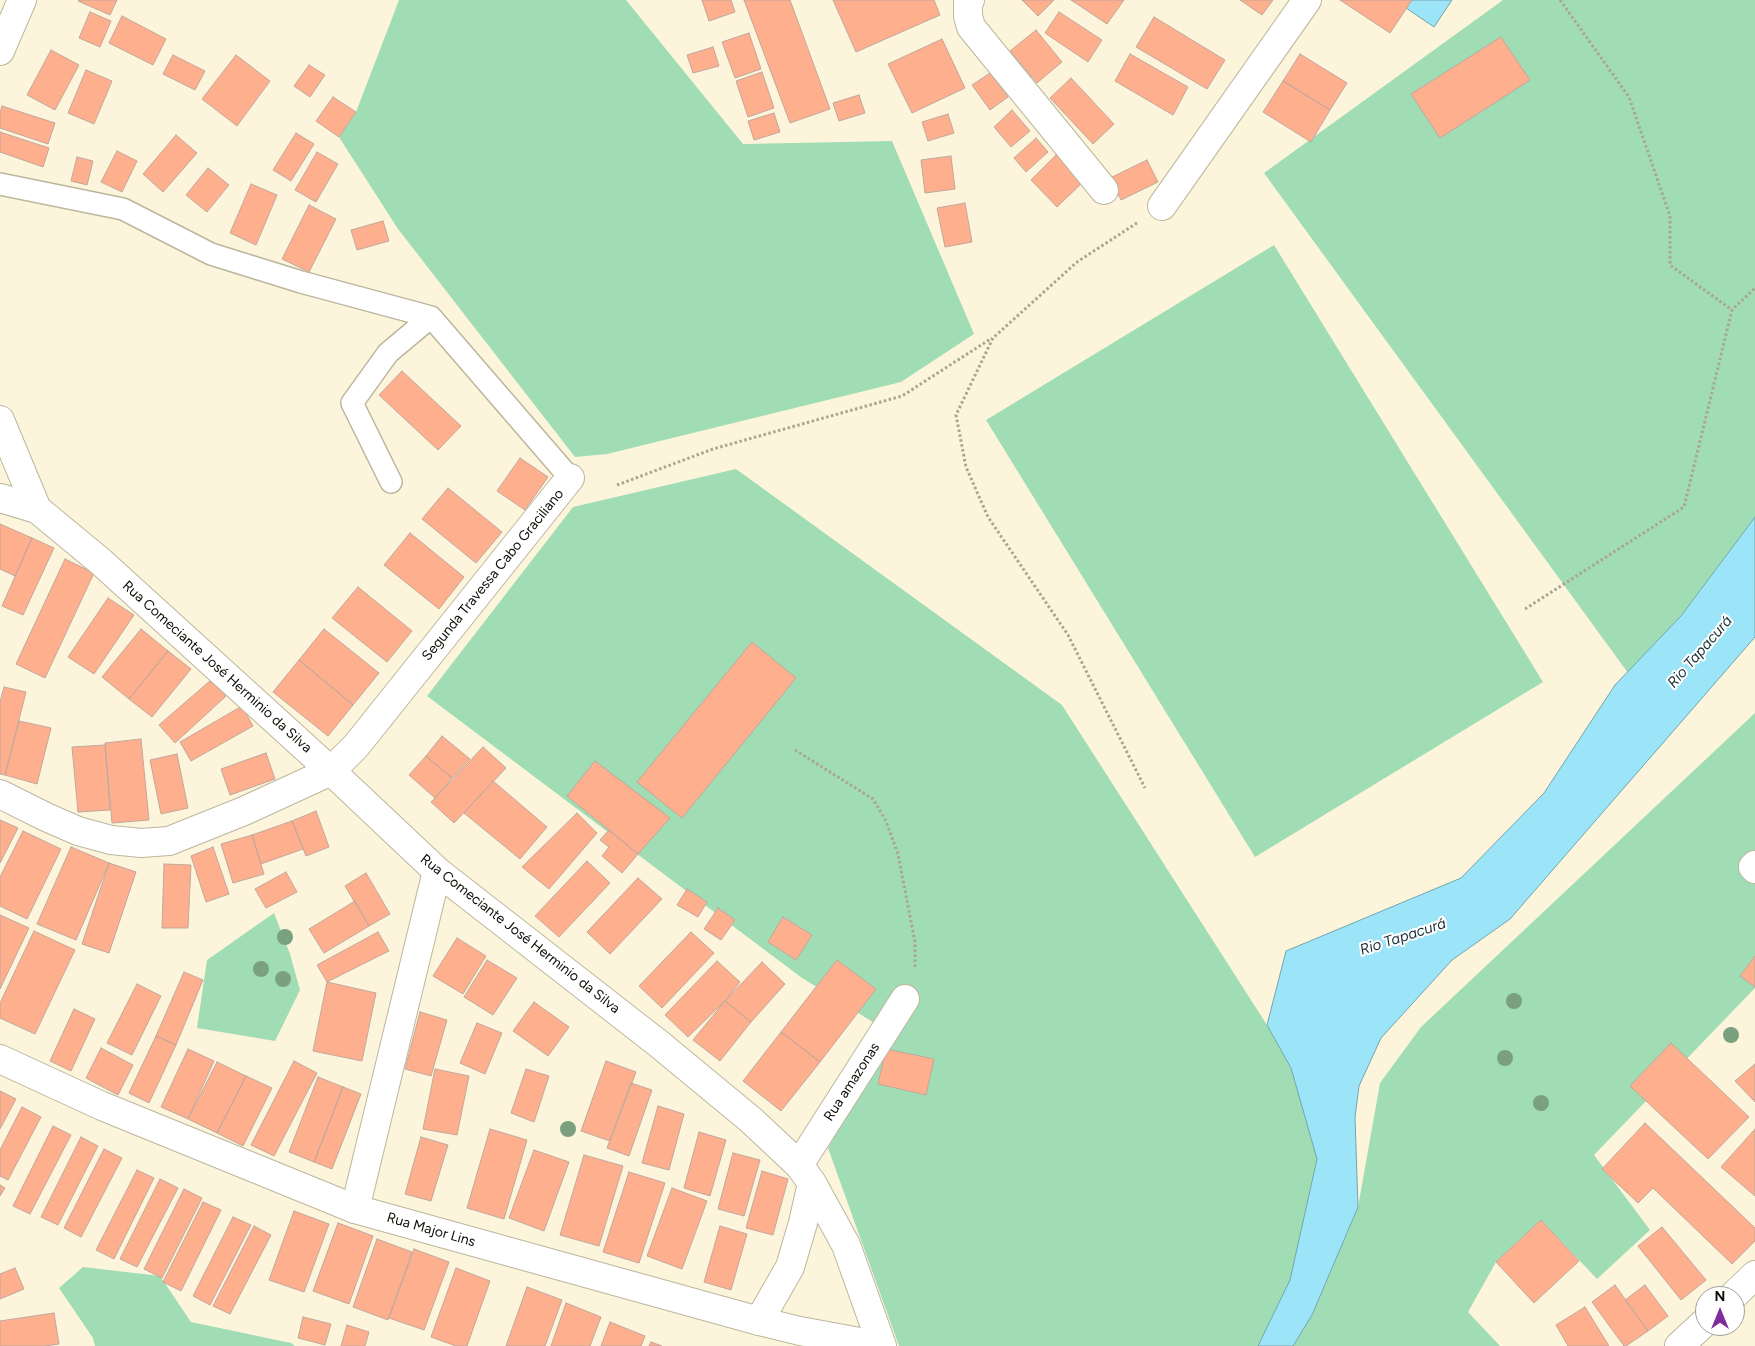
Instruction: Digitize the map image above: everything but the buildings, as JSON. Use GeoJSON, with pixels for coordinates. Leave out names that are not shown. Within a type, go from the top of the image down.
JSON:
{"type":"FeatureCollection","features":[{"type":"Feature","properties":{"kind":"street"},"geometry":{"type":"LineString","coordinates":[[0,52],[22,0]]}},
{"type":"Feature","properties":{"kind":"street"},"geometry":{"type":"LineString","coordinates":[[1162,206],[1307,0]]}},
{"type":"Feature","properties":{"kind":"street"},"geometry":{"type":"LineString","coordinates":[[969,8],[971,27],[1104,190]]}},
{"type":"Feature","properties":{"kind":"street"},"geometry":{"type":"LineString","coordinates":[[0,420],[37,509]]}},
{"type":"Feature","properties":{"kind":"street","name":"Segunda Travessa Cabo Graciliano"},"geometry":{"type":"LineString","coordinates":[[0,794],[78,831],[111,840],[141,843],[169,841],[244,811],[331,771],[356,746],[570,478]]}},
{"type":"Feature","properties":{"kind":"street","name":"Rua Comeciante José Herminio da Silva"},"geometry":{"type":"LineString","coordinates":[[0,498],[37,509],[100,560],[331,771],[437,871],[659,1044],[751,1120],[805,1174],[846,1245],[881,1346]]}},
{"type":"Feature","properties":{"kind":"street"},"geometry":{"type":"LineString","coordinates":[[1755,866],[1753,867],[1755,869]]}},
{"type":"Feature","properties":{"kind":"street"},"geometry":{"type":"LineString","coordinates":[[356,1209],[437,871]]}},
{"type":"Feature","properties":{"kind":"street","name":"Rua amazonas"},"geometry":{"type":"LineString","coordinates":[[805,1174],[905,999]]}},
{"type":"Feature","properties":{"kind":"street","name":"Rua Major Lins"},"geometry":{"type":"LineString","coordinates":[[0,1059],[102,1106],[356,1209],[760,1321],[800,1331],[881,1346]]}},
{"type":"Feature","properties":{"kind":"street"},"geometry":{"type":"LineString","coordinates":[[760,1321],[790,1267],[803,1223],[805,1174]]}},
{"type":"Feature","properties":{"kind":"street"},"geometry":{"type":"LineString","coordinates":[[1743,1286],[1755,1275]]}},
{"type":"Feature","properties":{"kind":"street"},"geometry":{"type":"LineString","coordinates":[[1679,1346],[1695,1331]]}},
{"type":"Feature","properties":{"kind":"lane"},"geometry":{"type":"LineString","coordinates":[[0,184],[123,209],[211,254],[300,282],[431,317]]}},
{"type":"Feature","properties":{"kind":"lane"},"geometry":{"type":"LineString","coordinates":[[391,482],[352,402],[388,353],[431,317]]}},
{"type":"Feature","properties":{"kind":"lane","name":"Segunda Travessa Cabo Graciliano"},"geometry":{"type":"LineString","coordinates":[[431,317],[570,478]]}},
{"type":"Feature","properties":{"kind":"path"},"geometry":{"type":"LineString","coordinates":[[1560,0],[1629,96],[1670,216],[1670,265],[1732,310]]}},
{"type":"Feature","properties":{"kind":"path"},"geometry":{"type":"LineString","coordinates":[[616,485],[713,449],[902,396],[993,338],[1077,262],[1162,206]]}},
{"type":"Feature","properties":{"kind":"path"},"geometry":{"type":"LineString","coordinates":[[1525,609],[1684,506],[1732,310],[1755,288]]}},
{"type":"Feature","properties":{"kind":"path"},"geometry":{"type":"LineString","coordinates":[[993,338],[956,415],[966,467],[988,517],[1068,636],[1146,788]]}},
{"type":"Feature","properties":{"kind":"path"},"geometry":{"type":"LineString","coordinates":[[795,750],[874,799],[886,821],[898,854],[914,942],[915,968],[905,999]]}},
{"type":"Feature","properties":{"kind":"green space"},"geometry":{"type":"Polygon","coordinates":[[[399,0],[626,0],[743,144],[892,141],[974,334],[901,382],[607,454],[575,457],[398,229],[339,137],[356,112],[399,0]]]}},
{"type":"Feature","properties":{"kind":"green space"},"geometry":{"type":"Polygon","coordinates":[[[1503,0],[1755,0],[1755,517],[1681,616],[1628,673],[1264,173],[1503,0]]]}},
{"type":"Feature","properties":{"kind":"green space"},"geometry":{"type":"Polygon","coordinates":[[[1274,245],[1543,682],[1255,857],[986,420],[1274,245]]]}},
{"type":"Feature","properties":{"kind":"green space"},"geometry":{"type":"Polygon","coordinates":[[[736,469],[1062,705],[1267,1025],[1291,1068],[1317,1159],[1290,1280],[1258,1346],[899,1346],[828,1148],[892,1034],[802,978],[427,696],[573,507],[736,469]]]}},
{"type":"Feature","properties":{"kind":"green space"},"geometry":{"type":"Polygon","coordinates":[[[1755,713],[1755,988],[1594,1155],[1650,1230],[1597,1279],[1541,1220],[1496,1262],[1468,1312],[1500,1346],[1293,1346],[1312,1315],[1358,1207],[1380,1083],[1421,1027],[1755,713]]]}},
{"type":"Feature","properties":{"kind":"green space"},"geometry":{"type":"Polygon","coordinates":[[[274,913],[290,954],[300,990],[275,1041],[197,1028],[207,960],[274,913]]]}},
{"type":"Feature","properties":{"kind":"green space"},"geometry":{"type":"Polygon","coordinates":[[[83,1267],[160,1276],[191,1322],[291,1343],[295,1346],[95,1346],[93,1338],[59,1288],[83,1267]]]}},
{"type":"Feature","properties":{"kind":"water"},"geometry":{"type":"Polygon","coordinates":[[[1412,0],[1452,0],[1434,27],[1406,8],[1412,0]]]}},
{"type":"Feature","properties":{"kind":"water","name":"Rio Tapacurá"},"geometry":{"type":"Polygon","coordinates":[[[1755,517],[1755,637],[1510,919],[1452,960],[1381,1038],[1359,1086],[1355,1117],[1358,1207],[1312,1315],[1293,1346],[1258,1346],[1290,1280],[1317,1159],[1291,1068],[1267,1025],[1286,951],[1461,878],[1544,793],[1615,685],[1681,616],[1755,517]]]}}]}
